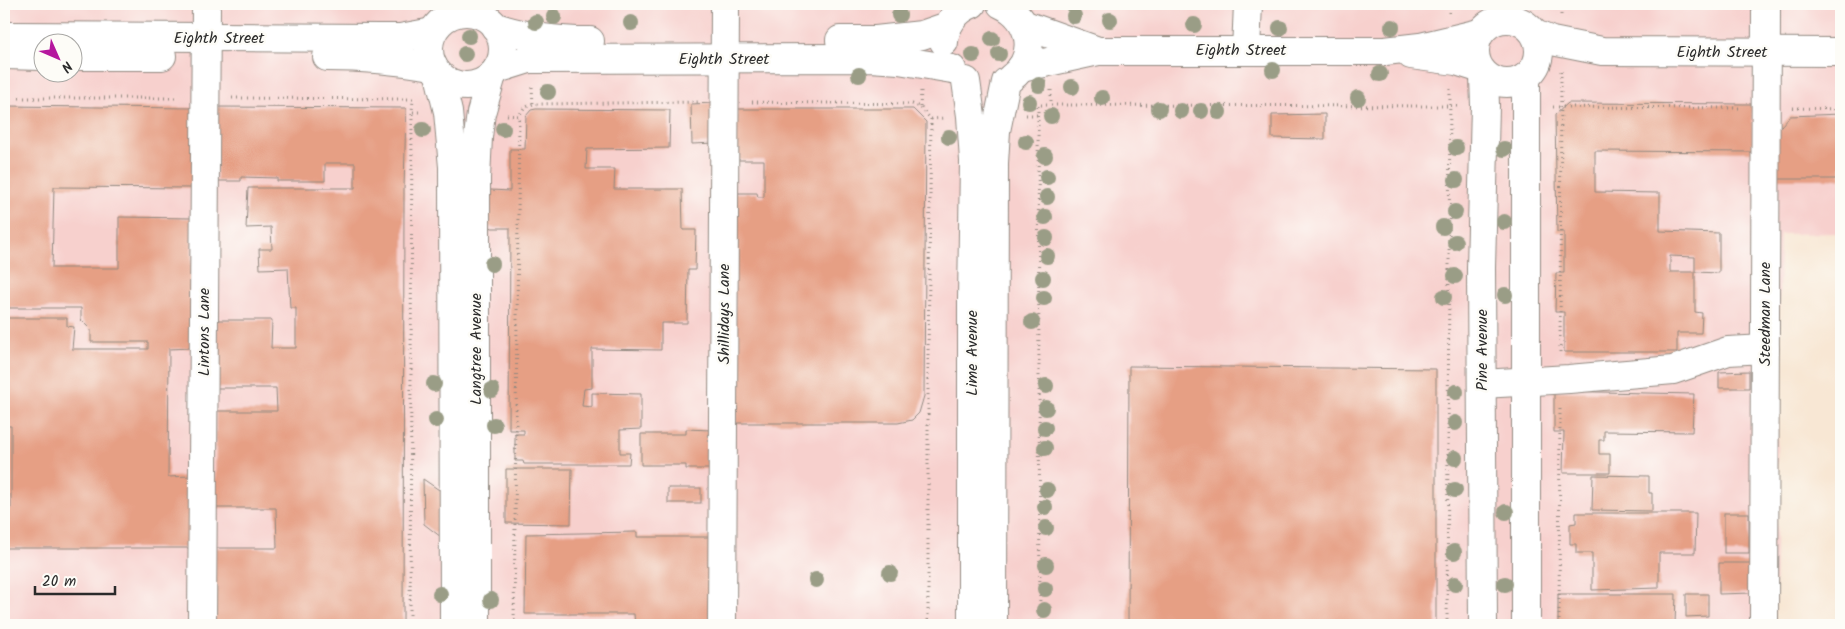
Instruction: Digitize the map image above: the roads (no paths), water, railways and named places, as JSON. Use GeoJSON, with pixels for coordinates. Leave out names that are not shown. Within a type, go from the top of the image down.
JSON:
{"type":"FeatureCollection","features":[{"type":"Feature","properties":{"kind":"street","name":"Lintons Lane"},"geometry":{"type":"LineString","coordinates":[[202,625],[204,47],[206,4]]}},
{"type":"Feature","properties":{"kind":"street","name":"Shillidays Lane"},"geometry":{"type":"LineString","coordinates":[[722,625],[726,4]]}},
{"type":"Feature","properties":{"kind":"street"},"geometry":{"type":"LineString","coordinates":[[948,26],[959,11],[969,4]]}},
{"type":"Feature","properties":{"kind":"street"},"geometry":{"type":"LineString","coordinates":[[1002,4],[1020,16],[1025,25]]}},
{"type":"Feature","properties":{"kind":"street"},"geometry":{"type":"LineString","coordinates":[[1246,50],[1248,4]]}},
{"type":"Feature","properties":{"kind":"street","name":"Steedman Lane"},"geometry":{"type":"LineString","coordinates":[[1764,625],[1766,4]]}},
{"type":"Feature","properties":{"kind":"street"},"geometry":{"type":"LineString","coordinates":[[463,12],[478,14],[488,19],[501,37],[503,48],[501,59],[494,72],[482,82],[471,85],[449,82],[436,70],[429,54],[429,43],[433,32],[439,23],[448,16],[463,12]]}},
{"type":"Feature","properties":{"kind":"street"},"geometry":{"type":"LineString","coordinates":[[1529,21],[1538,42],[1539,53],[1537,62],[1529,74],[1518,81],[1500,83],[1481,71],[1474,50],[1484,21],[1511,18],[1529,21],[1561,52]]}},
{"type":"Feature","properties":{"kind":"street","name":"Eighth Street"},"geometry":{"type":"LineString","coordinates":[[1450,50],[1484,21]]}},
{"type":"Feature","properties":{"kind":"street","name":"Eighth Street"},"geometry":{"type":"LineString","coordinates":[[1025,25],[1098,51]]}},
{"type":"Feature","properties":{"kind":"street","name":"Lime Avenue"},"geometry":{"type":"LineString","coordinates":[[993,625],[994,163],[998,116],[1014,75],[1027,59],[1029,36],[1025,25]]}},
{"type":"Feature","properties":{"kind":"street","name":"Eighth Street"},"geometry":{"type":"LineString","coordinates":[[494,72],[529,59],[726,50],[876,40],[922,35],[948,26]]}},
{"type":"Feature","properties":{"kind":"street","name":"Lime Avenue"},"geometry":{"type":"LineString","coordinates":[[948,26],[944,36],[946,59],[959,75],[971,116],[974,161],[972,625]]}},
{"type":"Feature","properties":{"kind":"street","name":"Eighth Street"},"geometry":{"type":"LineString","coordinates":[[495,27],[528,36],[555,40],[899,60],[959,75],[979,86],[992,86],[1014,75],[1098,51],[1385,51],[1420,47],[1450,50],[1481,71]]}},
{"type":"Feature","properties":{"kind":"street","name":"Eighth Street"},"geometry":{"type":"LineString","coordinates":[[82,55],[204,47],[400,38],[433,32]]}},
{"type":"Feature","properties":{"kind":"street","name":"Eighth Street"},"geometry":{"type":"LineString","coordinates":[[4,36],[400,60],[436,70]]}},
{"type":"Feature","properties":{"kind":"street","name":"Eighth Street"},"geometry":{"type":"LineString","coordinates":[[1529,74],[1561,52],[1841,52]]}},
{"type":"Feature","properties":{"kind":"street"},"geometry":{"type":"LineString","coordinates":[[4,55],[32,56]]}},
{"type":"Feature","properties":{"kind":"street","name":"Langtree Avenue"},"geometry":{"type":"LineString","coordinates":[[436,70],[448,112],[453,167],[454,625]]}},
{"type":"Feature","properties":{"kind":"street","name":"Pine Avenue"},"geometry":{"type":"LineString","coordinates":[[1481,71],[1484,122],[1481,268],[1483,625]]}},
{"type":"Feature","properties":{"kind":"street","name":"Langtree Avenue"},"geometry":{"type":"LineString","coordinates":[[476,625],[476,178],[481,113],[494,72]]}},
{"type":"Feature","properties":{"kind":"street"},"geometry":{"type":"LineString","coordinates":[[1526,625],[1527,121],[1529,74]]}},
{"type":"Feature","properties":{"kind":"street"},"geometry":{"type":"LineString","coordinates":[[1484,122],[1527,121]]}},
{"type":"Feature","properties":{"kind":"street"},"geometry":{"type":"LineString","coordinates":[[1482,384],[1560,380],[1673,370],[1728,351],[1765,348]]}}]}
